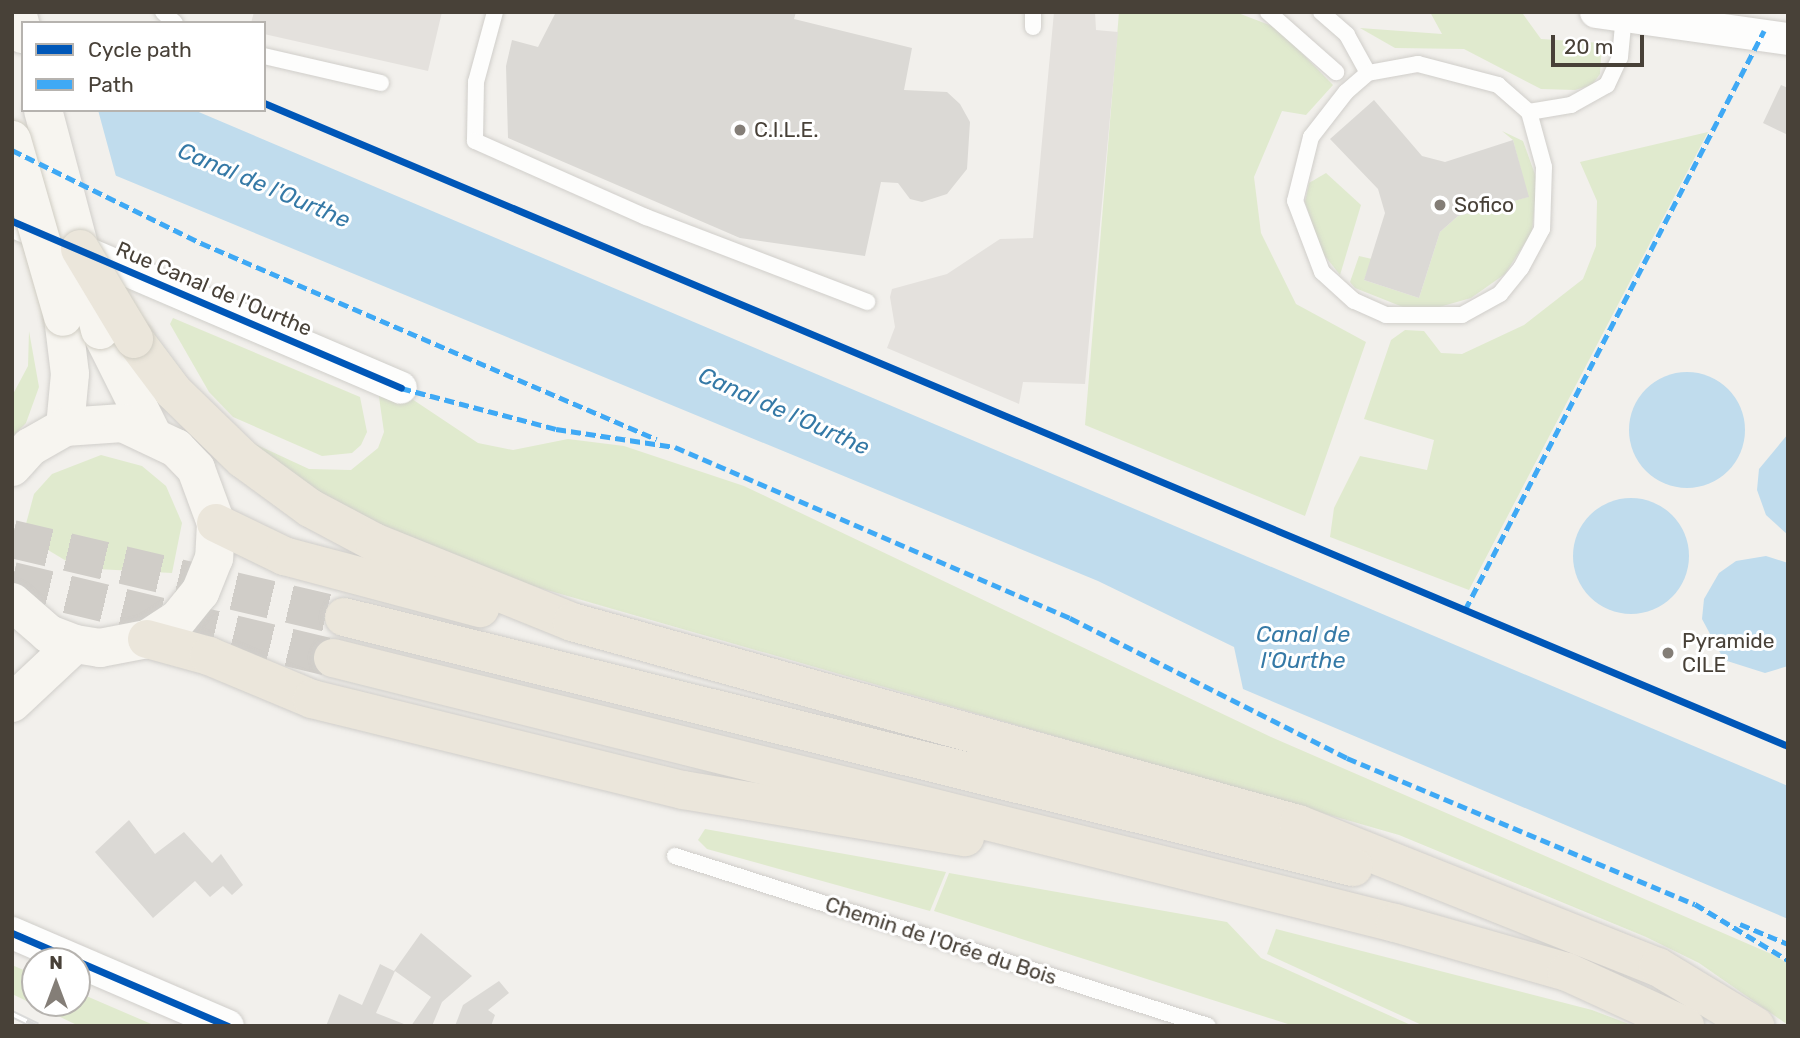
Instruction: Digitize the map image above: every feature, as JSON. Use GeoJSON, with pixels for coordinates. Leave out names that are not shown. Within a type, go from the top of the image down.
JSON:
{"type":"FeatureCollection","features":[{"type":"Feature","properties":{"kind":"highway"},"geometry":{"type":"LineString","coordinates":[[80,249],[117,335],[173,391],[243,459],[310,508],[374,542],[572,622],[1298,824],[1658,967],[1755,1026]]}},
{"type":"Feature","properties":{"kind":"highway"},"geometry":{"type":"LineString","coordinates":[[216,523],[284,556],[516,617],[572,622]]}},
{"type":"Feature","properties":{"kind":"highway"},"geometry":{"type":"LineString","coordinates":[[344,617],[1491,901]]}},
{"type":"Feature","properties":{"kind":"highway"},"geometry":{"type":"LineString","coordinates":[[148,639],[312,699],[683,790],[910,832],[1110,853]]}},
{"type":"Feature","properties":{"kind":"highway"},"geometry":{"type":"LineString","coordinates":[[333,658],[1110,853],[1566,972],[1685,1026]]}},
{"type":"Feature","properties":{"kind":"main road"},"geometry":{"type":"LineString","coordinates":[[44,112],[80,249]]}},
{"type":"Feature","properties":{"kind":"main road"},"geometry":{"type":"LineString","coordinates":[[12,139],[63,317],[70,374],[65,427]]}},
{"type":"Feature","properties":{"kind":"main road"},"geometry":{"type":"LineString","coordinates":[[117,335],[151,432]]}},
{"type":"Feature","properties":{"kind":"main road"},"geometry":{"type":"LineString","coordinates":[[12,602],[49,635],[75,644],[124,646],[148,639],[178,620],[200,592],[214,558],[216,523],[195,469],[151,432],[123,423],[65,427],[13,463]]}},
{"type":"Feature","properties":{"kind":"main road"},"geometry":{"type":"LineString","coordinates":[[12,703],[75,644]]}},
{"type":"Feature","properties":{"kind":"street"},"geometry":{"type":"LineString","coordinates":[[1610,14],[1788,39]]}},
{"type":"Feature","properties":{"kind":"street","name":"Rue Canal de l'Ourthe"},"geometry":{"type":"LineString","coordinates":[[12,221],[401,388]]}},
{"type":"Feature","properties":{"kind":"street"},"geometry":{"type":"LineString","coordinates":[[12,933],[228,1026]]}},
{"type":"Feature","properties":{"kind":"lane"},"geometry":{"type":"LineString","coordinates":[[495,12],[476,82],[475,141],[646,217],[867,302]]}},
{"type":"Feature","properties":{"kind":"lane"},"geometry":{"type":"LineString","coordinates":[[1268,12],[1336,72]]}},
{"type":"Feature","properties":{"kind":"lane"},"geometry":{"type":"LineString","coordinates":[[1321,12],[1347,35],[1368,73]]}},
{"type":"Feature","properties":{"kind":"lane"},"geometry":{"type":"LineString","coordinates":[[1529,111],[1571,105],[1607,85],[1620,57],[1610,14]]}},
{"type":"Feature","properties":{"kind":"lane"},"geometry":{"type":"LineString","coordinates":[[266,56],[382,83]]}},
{"type":"Feature","properties":{"kind":"lane"},"geometry":{"type":"LineString","coordinates":[[1409,64],[1459,70],[1498,85],[1529,111],[1547,204],[1521,268],[1500,294],[1462,315],[1386,315],[1354,301],[1322,272],[1295,201],[1311,137],[1368,73],[1409,64]]}},
{"type":"Feature","properties":{"kind":"lane","name":"Chemin de l'Orée du Bois"},"geometry":{"type":"LineString","coordinates":[[675,856],[1208,1026]]}},
{"type":"Feature","properties":{"kind":"green space"},"geometry":{"type":"Polygon","coordinates":[[[1119,12],[1238,13],[1277,28],[1333,85],[1306,115],[1282,111],[1254,177],[1261,233],[1296,304],[1366,342],[1305,516],[1085,425],[1119,12]]]}},
{"type":"Feature","properties":{"kind":"green space"},"geometry":{"type":"Polygon","coordinates":[[[1430,12],[1523,14],[1541,39],[1602,43],[1600,74],[1592,85],[1575,90],[1541,89],[1464,49],[1395,48],[1360,28],[1442,34],[1430,12]]]}},
{"type":"Feature","properties":{"kind":"green space"},"geometry":{"type":"Polygon","coordinates":[[[1502,131],[1523,141],[1537,180],[1532,232],[1505,274],[1471,298],[1418,313],[1355,288],[1350,282],[1359,256],[1372,259],[1364,280],[1419,298],[1440,232],[1458,216],[1528,197],[1513,140],[1502,131]]]}},
{"type":"Feature","properties":{"kind":"green space"},"geometry":{"type":"Polygon","coordinates":[[[1708,132],[1469,590],[1330,537],[1334,508],[1360,456],[1427,470],[1434,440],[1364,419],[1391,340],[1405,330],[1424,331],[1441,353],[1462,354],[1524,325],[1583,279],[1596,246],[1597,201],[1580,162],[1708,132]]]}},
{"type":"Feature","properties":{"kind":"green space"},"geometry":{"type":"Polygon","coordinates":[[[1326,173],[1361,205],[1340,275],[1321,251],[1305,202],[1309,183],[1326,173]]]}},
{"type":"Feature","properties":{"kind":"green space"},"geometry":{"type":"Polygon","coordinates":[[[173,318],[360,397],[367,432],[361,445],[352,453],[322,456],[233,417],[209,392],[170,324],[173,318]]]}},
{"type":"Feature","properties":{"kind":"green space"},"geometry":{"type":"Polygon","coordinates":[[[29,331],[39,387],[26,423],[12,437],[12,396],[28,366],[29,331]]]}},
{"type":"Feature","properties":{"kind":"green space"},"geometry":{"type":"Polygon","coordinates":[[[378,390],[406,395],[478,443],[513,450],[568,439],[624,446],[744,486],[1271,737],[1776,956],[1788,964],[1788,1025],[1699,963],[1646,937],[1399,835],[533,586],[351,519],[238,436],[309,469],[351,470],[378,448],[384,432],[378,390]]]}},
{"type":"Feature","properties":{"kind":"green space"},"geometry":{"type":"Polygon","coordinates":[[[101,455],[142,466],[166,486],[182,523],[172,573],[97,569],[68,562],[23,535],[34,494],[52,474],[101,455]]]}},
{"type":"Feature","properties":{"kind":"green space"},"geometry":{"type":"Polygon","coordinates":[[[705,829],[946,872],[930,911],[707,849],[698,840],[705,829]]]}},
{"type":"Feature","properties":{"kind":"green space"},"geometry":{"type":"Polygon","coordinates":[[[949,873],[1227,922],[1261,958],[1413,1026],[1294,1026],[934,911],[949,873]]]}},
{"type":"Feature","properties":{"kind":"green space"},"geometry":{"type":"Polygon","coordinates":[[[1276,929],[1592,1010],[1634,1026],[1424,1026],[1267,954],[1276,929]]]}},
{"type":"Feature","properties":{"kind":"green space"},"geometry":{"type":"Polygon","coordinates":[[[12,965],[21,969],[21,998],[12,994],[12,965]]]}},
{"type":"Feature","properties":{"kind":"green space"},"geometry":{"type":"Polygon","coordinates":[[[91,998],[156,1026],[79,1026],[60,1017],[91,1017],[91,998]]]}},
{"type":"Feature","properties":{"kind":"shaded area"},"geometry":{"type":"Polygon","coordinates":[[[254,12],[442,12],[428,71],[266,34],[266,21],[252,21],[254,12]]]}},
{"type":"Feature","properties":{"kind":"shaded area"},"geometry":{"type":"Polygon","coordinates":[[[1054,12],[1095,12],[1096,30],[1118,32],[1085,384],[1023,382],[1019,404],[887,348],[895,327],[890,297],[892,289],[947,274],[1000,239],[1033,238],[1054,12]]]}},
{"type":"Feature","properties":{"kind":"water","name":"Canal de l'Ourthe"},"geometry":{"type":"Polygon","coordinates":[[[55,112],[199,112],[1788,786],[1788,919],[1243,689],[1234,647],[1098,581],[90,165],[95,129],[55,112]]]}},
{"type":"Feature","properties":{"kind":"water"},"geometry":{"type":"Polygon","coordinates":[[[1687,372],[1709,377],[1728,389],[1740,408],[1745,430],[1740,452],[1728,471],[1709,483],[1687,488],[1665,483],[1646,471],[1634,452],[1629,430],[1634,408],[1646,389],[1665,377],[1687,372]]]}},
{"type":"Feature","properties":{"kind":"water"},"geometry":{"type":"Polygon","coordinates":[[[1788,434],[1788,535],[1766,515],[1757,490],[1759,469],[1788,434]]]}},
{"type":"Feature","properties":{"kind":"water"},"geometry":{"type":"Polygon","coordinates":[[[1631,498],[1653,503],[1672,515],[1684,534],[1689,556],[1684,578],[1672,597],[1653,609],[1631,614],[1609,609],[1590,597],[1578,578],[1573,556],[1578,534],[1590,515],[1609,503],[1631,498]]]}},
{"type":"Feature","properties":{"kind":"water"},"geometry":{"type":"Polygon","coordinates":[[[1766,556],[1788,563],[1788,666],[1765,673],[1724,660],[1702,619],[1704,599],[1719,573],[1736,561],[1766,556]]]}},
{"type":"Feature","properties":{"kind":"pier"},"geometry":{"type":"Polygon","coordinates":[[[50,112],[99,112],[117,180],[87,167],[91,131],[50,112]]]}},
{"type":"Feature","properties":{"kind":"building","name":"C.I.L.E."},"geometry":{"type":"Polygon","coordinates":[[[556,12],[796,12],[794,19],[912,48],[904,90],[947,92],[960,104],[970,122],[967,169],[947,194],[922,202],[910,199],[898,183],[881,182],[865,256],[740,238],[508,138],[506,66],[512,40],[538,47],[556,12]]]}},
{"type":"Feature","properties":{"kind":"building"},"geometry":{"type":"Polygon","coordinates":[[[1781,85],[1788,88],[1788,135],[1763,123],[1781,85]]]}},
{"type":"Feature","properties":{"kind":"building","name":"Sofico"},"geometry":{"type":"Polygon","coordinates":[[[1374,100],[1422,156],[1445,162],[1513,140],[1529,197],[1458,216],[1440,232],[1419,298],[1364,280],[1385,213],[1378,189],[1330,139],[1374,100]]]}},
{"type":"Feature","properties":{"kind":"building"},"geometry":{"type":"Polygon","coordinates":[[[129,820],[155,854],[184,832],[212,863],[221,854],[243,885],[232,895],[223,886],[210,897],[195,881],[153,918],[95,852],[129,820]]]}},
{"type":"Feature","properties":{"kind":"building"},"geometry":{"type":"Polygon","coordinates":[[[421,933],[472,976],[442,1002],[432,1026],[411,1026],[431,997],[395,971],[376,1013],[409,1026],[326,1026],[339,994],[362,1005],[380,964],[394,971],[421,933]]]}},
{"type":"Feature","properties":{"kind":"building"},"geometry":{"type":"Polygon","coordinates":[[[499,981],[509,993],[488,1010],[495,1015],[491,1026],[455,1026],[463,1005],[499,981]]]}},
{"type":"Feature","properties":{"kind":"tunnel"},"geometry":{"type":"LineString","coordinates":[[12,539],[344,617]]}},
{"type":"Feature","properties":{"kind":"tunnel"},"geometry":{"type":"LineString","coordinates":[[12,581],[333,658]]}},
{"type":"Feature","properties":{"kind":"railway"},"geometry":{"type":"LineString","coordinates":[[12,1014],[37,1026]]}},
{"type":"Feature","properties":{"kind":"marked path"},"geometry":{"type":"LineString","coordinates":[[1465,610],[1764,31]]}},
{"type":"Feature","properties":{"kind":"marked path"},"geometry":{"type":"LineString","coordinates":[[12,150],[201,243],[657,439]]}},
{"type":"Feature","properties":{"kind":"marked path"},"geometry":{"type":"LineString","coordinates":[[401,388],[556,429],[675,447],[1070,618],[1347,758],[1695,904],[1788,960]]}},
{"type":"Feature","properties":{"kind":"marked path"},"geometry":{"type":"LineString","coordinates":[[1740,924],[1788,944]]}},
{"type":"Feature","properties":{"kind":"cycle path"},"geometry":{"type":"LineString","coordinates":[[266,104],[1788,746]]}},
{"type":"Feature","properties":{"kind":"cycle path"},"geometry":{"type":"LineString","coordinates":[[12,221],[401,388]]}},
{"type":"Feature","properties":{"kind":"cycle path"},"geometry":{"type":"LineString","coordinates":[[12,933],[228,1026]]}},
{"type":"Feature","properties":{"kind":"place","name":"C.I.L.E."},"geometry":{"type":"Point","coordinates":[740,130]}},
{"type":"Feature","properties":{"kind":"place","name":"Sofico"},"geometry":{"type":"Point","coordinates":[1440,205]}},
{"type":"Feature","properties":{"kind":"place","name":"Pyramide CILE"},"geometry":{"type":"Point","coordinates":[1668,653]}}]}
